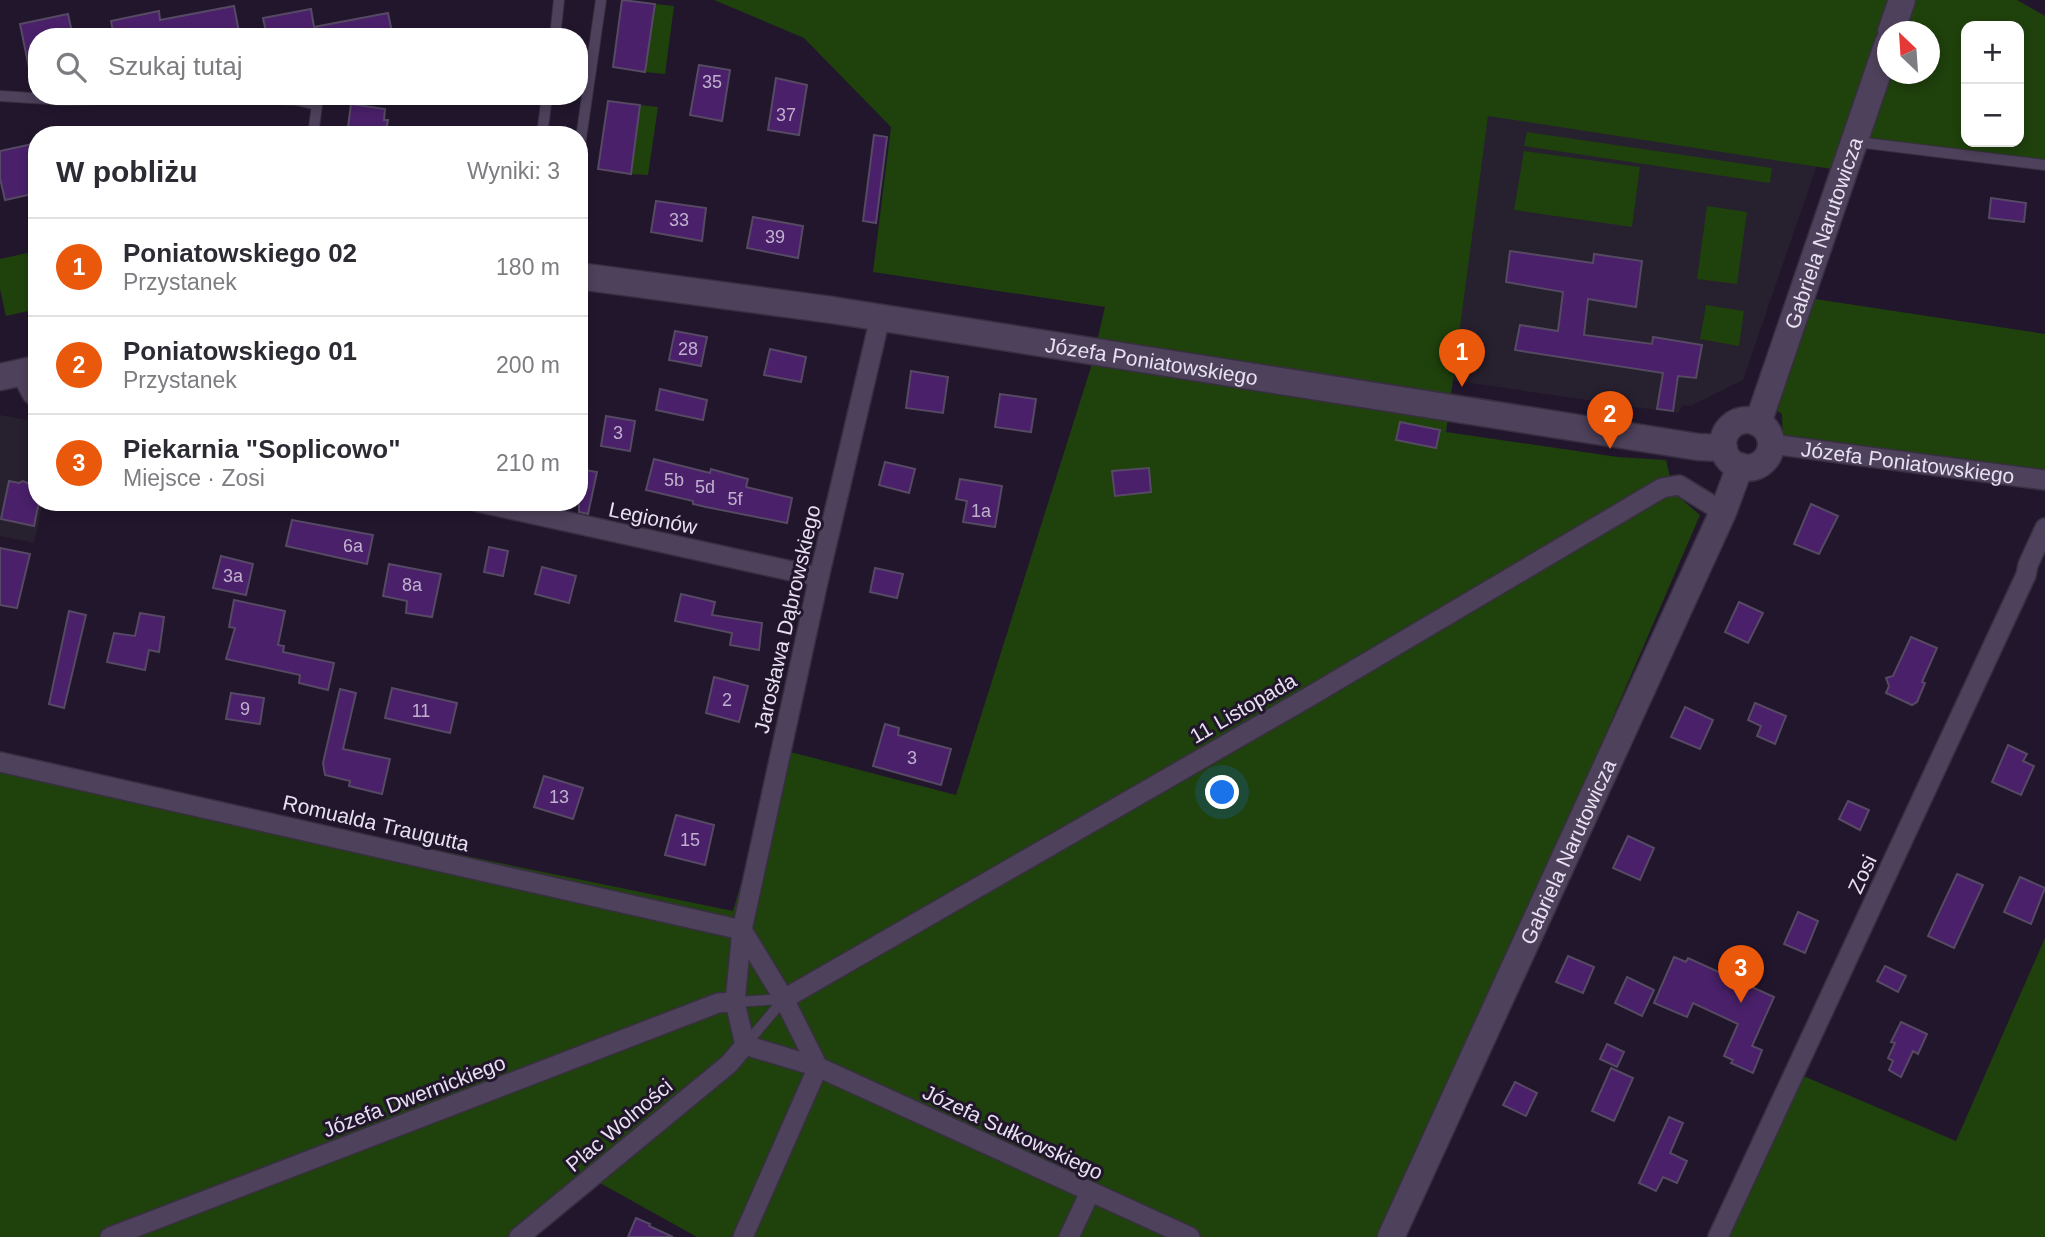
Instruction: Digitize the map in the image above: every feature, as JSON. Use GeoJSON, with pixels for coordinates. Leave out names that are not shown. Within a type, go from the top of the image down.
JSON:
{"type":"FeatureCollection","features":[{"type":"Feature","properties":{"kind":"street"},"geometry":{"type":"LineString","coordinates":[[1895,21],[1902,0]]}},
{"type":"Feature","properties":{"kind":"street","name":"Gabriela Narutowicza"},"geometry":{"type":"LineString","coordinates":[[1732,457],[1751,467],[1767,457],[1764,433],[1877,75]]}},
{"type":"Feature","properties":{"kind":"street","name":"Józefa Poniatowskiego"},"geometry":{"type":"LineString","coordinates":[[588,277],[880,318],[1698,447],[1732,457]]}},
{"type":"Feature","properties":{"kind":"street","name":"Jarosława Dąbrowskiego"},"geometry":{"type":"LineString","coordinates":[[735,1002],[741,930],[819,577],[880,318]]}},
{"type":"Feature","properties":{"kind":"street","name":"Gabriela Narutowicza"},"geometry":{"type":"LineString","coordinates":[[1391,1237],[1723,512],[1732,457],[1725,435],[1734,424],[1746,420],[1764,433]]}},
{"type":"Feature","properties":{"kind":"street","name":"Józefa Poniatowskiego"},"geometry":{"type":"LineString","coordinates":[[1764,433],[2045,480]]}},
{"type":"Feature","properties":{"kind":"street","name":"11 Listopada"},"geometry":{"type":"LineString","coordinates":[[784,999],[1307,698],[1662,488],[1679,485],[1723,512]]}},
{"type":"Feature","properties":{"kind":"street","name":"Legionów"},"geometry":{"type":"LineString","coordinates":[[519,511],[819,577]]}},
{"type":"Feature","properties":{"kind":"street","name":"Zosi"},"geometry":{"type":"LineString","coordinates":[[1718,1237],[2026,575],[2045,528]]}},
{"type":"Feature","properties":{"kind":"street","name":"Romualda Traugutta"},"geometry":{"type":"LineString","coordinates":[[0,762],[741,930]]}},
{"type":"Feature","properties":{"kind":"street"},"geometry":{"type":"LineString","coordinates":[[741,930],[784,999],[818,1067],[743,1237]]}},
{"type":"Feature","properties":{"kind":"street"},"geometry":{"type":"LineString","coordinates":[[735,1002],[745,1045]]}},
{"type":"Feature","properties":{"kind":"street","name":"Józefa Dwernickiego"},"geometry":{"type":"LineString","coordinates":[[110,1237],[718,1003],[735,1002]]}},
{"type":"Feature","properties":{"kind":"street","name":"Józefa Sułkowskiego"},"geometry":{"type":"LineString","coordinates":[[745,1045],[818,1067],[1190,1237]]}},
{"type":"Feature","properties":{"kind":"street","name":"Plac Wolności"},"geometry":{"type":"LineString","coordinates":[[519,1237],[729,1064],[745,1045]]}},
{"type":"Feature","properties":{"kind":"street"},"geometry":{"type":"LineString","coordinates":[[1069,1237],[1090,1192]]}},
{"type":"Feature","properties":{"kind":"lane"},"geometry":{"type":"LineString","coordinates":[[556,28],[559,0]]}},
{"type":"Feature","properties":{"kind":"lane"},"geometry":{"type":"LineString","coordinates":[[588,90],[601,0]]}},
{"type":"Feature","properties":{"kind":"lane"},"geometry":{"type":"LineString","coordinates":[[0,96],[28,98]]}},
{"type":"Feature","properties":{"kind":"lane"},"geometry":{"type":"LineString","coordinates":[[314,126],[317,105]]}},
{"type":"Feature","properties":{"kind":"lane"},"geometry":{"type":"LineString","coordinates":[[543,126],[546,105]]}},
{"type":"Feature","properties":{"kind":"lane"},"geometry":{"type":"LineString","coordinates":[[583,126],[586,105]]}},
{"type":"Feature","properties":{"kind":"lane"},"geometry":{"type":"LineString","coordinates":[[1856,136],[1865,143],[2045,165]]}},
{"type":"Feature","properties":{"kind":"lane"},"geometry":{"type":"LineString","coordinates":[[735,1002],[784,999]]}},
{"type":"Feature","properties":{"kind":"lane"},"geometry":{"type":"LineString","coordinates":[[745,1045],[784,999]]}},
{"type":"Feature","properties":{"kind":"shaded area"},"geometry":{"type":"Polygon","coordinates":[[[1488,115],[1817,165],[1743,380],[1691,406],[1683,405],[1676,413],[1450,380],[1488,115]]]}},
{"type":"Feature","properties":{"kind":"shaded area"},"geometry":{"type":"Polygon","coordinates":[[[0,415],[28,420],[28,511],[41,511],[34,543],[0,536],[0,415]]]}},
{"type":"Feature","properties":{"kind":"green space"},"geometry":{"type":"Polygon","coordinates":[[[714,0],[2017,0],[2045,16],[2045,163],[1857,136],[1845,171],[1488,116],[1446,432],[1618,457],[1666,460],[1674,493],[1700,515],[1389,1237],[697,1237],[591,1178],[519,1237],[0,1237],[0,760],[733,911],[779,749],[956,795],[1091,367],[1105,307],[873,272],[891,127],[804,38],[714,0]]]}},
{"type":"Feature","properties":{"kind":"green space"},"geometry":{"type":"Polygon","coordinates":[[[655,4],[674,6],[665,74],[645,72],[655,4]]]}},
{"type":"Feature","properties":{"kind":"green space"},"geometry":{"type":"Polygon","coordinates":[[[640,105],[658,107],[648,175],[631,174],[640,105]]]}},
{"type":"Feature","properties":{"kind":"green space"},"geometry":{"type":"Polygon","coordinates":[[[1527,132],[1772,168],[1770,183],[1524,146],[1527,132]]]}},
{"type":"Feature","properties":{"kind":"green space"},"geometry":{"type":"Polygon","coordinates":[[[1524,151],[1640,167],[1632,227],[1514,210],[1524,151]]]}},
{"type":"Feature","properties":{"kind":"green space"},"geometry":{"type":"Polygon","coordinates":[[[1707,206],[1747,212],[1737,284],[1697,279],[1707,206]]]}},
{"type":"Feature","properties":{"kind":"green space"},"geometry":{"type":"Polygon","coordinates":[[[28,253],[28,311],[6,316],[0,289],[0,259],[28,253]]]}},
{"type":"Feature","properties":{"kind":"green space"},"geometry":{"type":"Polygon","coordinates":[[[1802,297],[2045,334],[2045,481],[1783,447],[1782,414],[1766,403],[1802,297]]]}},
{"type":"Feature","properties":{"kind":"green space"},"geometry":{"type":"Polygon","coordinates":[[[1706,305],[1744,311],[1739,346],[1700,339],[1706,305]]]}},
{"type":"Feature","properties":{"kind":"green space"},"geometry":{"type":"Polygon","coordinates":[[[2045,938],[2045,1237],[1718,1237],[1794,1072],[1956,1141],[2045,938]]]}},
{"type":"Feature","properties":{"kind":"building"},"geometry":{"type":"Polygon","coordinates":[[[622,0],[655,4],[645,72],[613,67],[622,0]]]}},
{"type":"Feature","properties":{"kind":"building"},"geometry":{"type":"Polygon","coordinates":[[[234,6],[238,28],[112,28],[111,21],[159,11],[160,20],[234,6]]]}},
{"type":"Feature","properties":{"kind":"building"},"geometry":{"type":"Polygon","coordinates":[[[311,9],[314,27],[388,13],[391,28],[265,28],[263,18],[311,9]]]}},
{"type":"Feature","properties":{"kind":"building"},"geometry":{"type":"Polygon","coordinates":[[[68,14],[71,28],[28,28],[28,63],[20,24],[68,14]]]}},
{"type":"Feature","properties":{"kind":"building"},"geometry":{"type":"Polygon","coordinates":[[[699,65],[730,70],[722,121],[690,115],[699,65]]]}},
{"type":"Feature","properties":{"kind":"building"},"geometry":{"type":"Polygon","coordinates":[[[776,78],[807,85],[799,135],[768,130],[776,78]]]}},
{"type":"Feature","properties":{"kind":"building"},"geometry":{"type":"Polygon","coordinates":[[[608,101],[640,105],[631,174],[598,169],[608,101]]]}},
{"type":"Feature","properties":{"kind":"building"},"geometry":{"type":"Polygon","coordinates":[[[351,105],[385,109],[384,120],[388,120],[387,126],[348,126],[351,105]]]}},
{"type":"Feature","properties":{"kind":"building"},"geometry":{"type":"Polygon","coordinates":[[[874,135],[887,137],[876,223],[863,221],[874,135]]]}},
{"type":"Feature","properties":{"kind":"building"},"geometry":{"type":"Polygon","coordinates":[[[28,145],[28,195],[5,200],[0,178],[0,151],[28,145]]]}},
{"type":"Feature","properties":{"kind":"building"},"geometry":{"type":"Polygon","coordinates":[[[1991,198],[2026,203],[2024,222],[1989,218],[1991,198]]]}},
{"type":"Feature","properties":{"kind":"building"},"geometry":{"type":"Polygon","coordinates":[[[656,201],[706,208],[702,241],[651,232],[656,201]]]}},
{"type":"Feature","properties":{"kind":"building"},"geometry":{"type":"Polygon","coordinates":[[[753,217],[803,226],[798,258],[747,248],[753,217]]]}},
{"type":"Feature","properties":{"kind":"building"},"geometry":{"type":"Polygon","coordinates":[[[1510,251],[1593,263],[1594,254],[1642,261],[1636,307],[1588,299],[1584,335],[1652,344],[1653,337],[1702,345],[1696,378],[1678,376],[1673,411],[1657,409],[1663,373],[1515,350],[1520,325],[1558,331],[1563,292],[1506,282],[1510,251]]]}},
{"type":"Feature","properties":{"kind":"building"},"geometry":{"type":"Polygon","coordinates":[[[675,331],[707,337],[701,366],[669,360],[675,331]]]}},
{"type":"Feature","properties":{"kind":"building"},"geometry":{"type":"Polygon","coordinates":[[[770,349],[806,357],[801,382],[764,375],[770,349]]]}},
{"type":"Feature","properties":{"kind":"building"},"geometry":{"type":"Polygon","coordinates":[[[911,371],[948,377],[943,413],[906,408],[911,371]]]}},
{"type":"Feature","properties":{"kind":"building"},"geometry":{"type":"Polygon","coordinates":[[[660,389],[707,400],[703,420],[656,410],[660,389]]]}},
{"type":"Feature","properties":{"kind":"building"},"geometry":{"type":"Polygon","coordinates":[[[1000,394],[1036,399],[1031,432],[995,427],[1000,394]]]}},
{"type":"Feature","properties":{"kind":"building"},"geometry":{"type":"Polygon","coordinates":[[[606,416],[635,421],[630,451],[601,446],[606,416]]]}},
{"type":"Feature","properties":{"kind":"building"},"geometry":{"type":"Polygon","coordinates":[[[1400,422],[1440,430],[1436,448],[1396,440],[1400,422]]]}},
{"type":"Feature","properties":{"kind":"building"},"geometry":{"type":"Polygon","coordinates":[[[654,459],[748,479],[746,487],[792,498],[787,523],[693,504],[693,501],[646,490],[654,459]]]}},
{"type":"Feature","properties":{"kind":"building"},"geometry":{"type":"Polygon","coordinates":[[[885,462],[915,469],[909,493],[879,485],[885,462]]]}},
{"type":"Feature","properties":{"kind":"building"},"geometry":{"type":"Polygon","coordinates":[[[1149,468],[1151,492],[1115,496],[1112,471],[1149,468]]]}},
{"type":"Feature","properties":{"kind":"building"},"geometry":{"type":"Polygon","coordinates":[[[588,470],[597,472],[588,514],[579,512],[588,511],[588,470]]]}},
{"type":"Feature","properties":{"kind":"building"},"geometry":{"type":"Polygon","coordinates":[[[960,479],[1002,486],[995,527],[963,522],[967,501],[956,499],[960,479]]]}},
{"type":"Feature","properties":{"kind":"building"},"geometry":{"type":"Polygon","coordinates":[[[9,481],[28,483],[28,511],[37,511],[34,526],[1,519],[9,481]]]}},
{"type":"Feature","properties":{"kind":"building"},"geometry":{"type":"Polygon","coordinates":[[[1811,504],[1838,516],[1819,554],[1794,544],[1811,504]]]}},
{"type":"Feature","properties":{"kind":"building"},"geometry":{"type":"Polygon","coordinates":[[[292,520],[373,535],[367,564],[286,546],[292,520]]]}},
{"type":"Feature","properties":{"kind":"building"},"geometry":{"type":"Polygon","coordinates":[[[489,547],[508,551],[503,576],[484,572],[489,547]]]}},
{"type":"Feature","properties":{"kind":"building"},"geometry":{"type":"Polygon","coordinates":[[[0,548],[30,554],[17,608],[0,605],[0,548]]]}},
{"type":"Feature","properties":{"kind":"building"},"geometry":{"type":"Polygon","coordinates":[[[221,556],[253,564],[246,595],[213,588],[221,556]]]}},
{"type":"Feature","properties":{"kind":"building"},"geometry":{"type":"Polygon","coordinates":[[[389,564],[441,574],[432,617],[406,613],[407,601],[383,596],[389,564]]]}},
{"type":"Feature","properties":{"kind":"building"},"geometry":{"type":"Polygon","coordinates":[[[542,567],[576,576],[569,603],[535,594],[542,567]]]}},
{"type":"Feature","properties":{"kind":"building"},"geometry":{"type":"Polygon","coordinates":[[[875,568],[903,574],[897,598],[870,592],[875,568]]]}},
{"type":"Feature","properties":{"kind":"building"},"geometry":{"type":"Polygon","coordinates":[[[681,594],[715,602],[712,615],[762,623],[759,650],[730,645],[732,633],[675,621],[681,594]]]}},
{"type":"Feature","properties":{"kind":"building"},"geometry":{"type":"Polygon","coordinates":[[[234,600],[285,611],[278,645],[284,646],[283,652],[334,663],[328,690],[299,683],[300,675],[226,659],[235,628],[229,627],[234,600]]]}},
{"type":"Feature","properties":{"kind":"building"},"geometry":{"type":"Polygon","coordinates":[[[1739,602],[1763,613],[1748,643],[1725,632],[1739,602]]]}},
{"type":"Feature","properties":{"kind":"building"},"geometry":{"type":"Polygon","coordinates":[[[69,611],[86,615],[64,708],[49,704],[69,611]]]}},
{"type":"Feature","properties":{"kind":"building"},"geometry":{"type":"Polygon","coordinates":[[[140,613],[164,617],[159,652],[149,650],[145,670],[107,662],[114,633],[135,636],[140,613]]]}},
{"type":"Feature","properties":{"kind":"building"},"geometry":{"type":"Polygon","coordinates":[[[1911,637],[1937,648],[1922,682],[1925,683],[1917,702],[1912,705],[1886,693],[1889,686],[1886,678],[1893,676],[1911,637]]]}},
{"type":"Feature","properties":{"kind":"building"},"geometry":{"type":"Polygon","coordinates":[[[714,677],[748,686],[739,722],[706,713],[714,677]]]}},
{"type":"Feature","properties":{"kind":"building"},"geometry":{"type":"Polygon","coordinates":[[[392,688],[457,703],[450,733],[385,718],[392,688]]]}},
{"type":"Feature","properties":{"kind":"building"},"geometry":{"type":"Polygon","coordinates":[[[340,689],[356,693],[343,749],[390,759],[382,794],[349,786],[350,781],[325,775],[323,763],[340,689]]]}},
{"type":"Feature","properties":{"kind":"building"},"geometry":{"type":"Polygon","coordinates":[[[231,693],[264,698],[260,724],[226,719],[231,693]]]}},
{"type":"Feature","properties":{"kind":"building"},"geometry":{"type":"Polygon","coordinates":[[[1755,703],[1786,716],[1775,744],[1757,736],[1761,726],[1748,720],[1755,703]]]}},
{"type":"Feature","properties":{"kind":"building"},"geometry":{"type":"Polygon","coordinates":[[[1685,707],[1713,720],[1700,749],[1671,737],[1685,707]]]}},
{"type":"Feature","properties":{"kind":"building"},"geometry":{"type":"Polygon","coordinates":[[[885,724],[899,728],[898,735],[951,749],[941,785],[873,766],[885,724]]]}},
{"type":"Feature","properties":{"kind":"building"},"geometry":{"type":"Polygon","coordinates":[[[2008,745],[2027,754],[2023,761],[2034,766],[2021,795],[1992,782],[2008,745]]]}},
{"type":"Feature","properties":{"kind":"building"},"geometry":{"type":"Polygon","coordinates":[[[544,776],[583,788],[573,819],[534,807],[544,776]]]}},
{"type":"Feature","properties":{"kind":"building"},"geometry":{"type":"Polygon","coordinates":[[[1848,801],[1869,810],[1860,830],[1839,819],[1848,801]]]}},
{"type":"Feature","properties":{"kind":"building"},"geometry":{"type":"Polygon","coordinates":[[[676,815],[714,825],[705,865],[665,855],[676,815]]]}},
{"type":"Feature","properties":{"kind":"building"},"geometry":{"type":"Polygon","coordinates":[[[1628,836],[1654,848],[1640,880],[1613,868],[1628,836]]]}},
{"type":"Feature","properties":{"kind":"building"},"geometry":{"type":"Polygon","coordinates":[[[1957,874],[1983,885],[1954,948],[1928,936],[1957,874]]]}},
{"type":"Feature","properties":{"kind":"building"},"geometry":{"type":"Polygon","coordinates":[[[2020,877],[2045,888],[2031,924],[2004,912],[2020,877]]]}},
{"type":"Feature","properties":{"kind":"building"},"geometry":{"type":"Polygon","coordinates":[[[1798,912],[1818,921],[1805,953],[1784,944],[1798,912]]]}},
{"type":"Feature","properties":{"kind":"building"},"geometry":{"type":"Polygon","coordinates":[[[1568,956],[1594,967],[1583,993],[1556,982],[1568,956]]]}},
{"type":"Feature","properties":{"kind":"building"},"geometry":{"type":"Polygon","coordinates":[[[1674,957],[1686,962],[1688,958],[1774,997],[1752,1046],[1762,1050],[1753,1073],[1731,1063],[1733,1060],[1724,1056],[1738,1024],[1693,1003],[1687,1017],[1654,1003],[1674,957]]]}},
{"type":"Feature","properties":{"kind":"building"},"geometry":{"type":"Polygon","coordinates":[[[1885,966],[1906,976],[1898,992],[1877,981],[1885,966]]]}},
{"type":"Feature","properties":{"kind":"building"},"geometry":{"type":"Polygon","coordinates":[[[1627,977],[1654,990],[1642,1016],[1615,1003],[1627,977]]]}},
{"type":"Feature","properties":{"kind":"building"},"geometry":{"type":"Polygon","coordinates":[[[1901,1022],[1927,1034],[1918,1054],[1913,1051],[1901,1077],[1889,1070],[1893,1061],[1888,1058],[1895,1043],[1891,1042],[1901,1022]]]}},
{"type":"Feature","properties":{"kind":"building"},"geometry":{"type":"Polygon","coordinates":[[[1607,1044],[1624,1052],[1617,1067],[1600,1059],[1607,1044]]]}},
{"type":"Feature","properties":{"kind":"building"},"geometry":{"type":"Polygon","coordinates":[[[1611,1068],[1633,1078],[1614,1121],[1592,1111],[1611,1068]]]}},
{"type":"Feature","properties":{"kind":"building"},"geometry":{"type":"Polygon","coordinates":[[[1515,1082],[1537,1093],[1526,1116],[1503,1105],[1515,1082]]]}},
{"type":"Feature","properties":{"kind":"building"},"geometry":{"type":"Polygon","coordinates":[[[1669,1117],[1683,1123],[1670,1153],[1687,1161],[1677,1183],[1663,1177],[1656,1191],[1639,1183],[1669,1117]]]}},
{"type":"Feature","properties":{"kind":"building"},"geometry":{"type":"Polygon","coordinates":[[[636,1218],[650,1224],[649,1226],[673,1237],[628,1237],[636,1218]]]}},
{"type":"Feature","properties":{"kind":"place","name":"Poniatowskiego 02"},"geometry":{"type":"Point","coordinates":[1462,387]}},
{"type":"Feature","properties":{"kind":"place","name":"Poniatowskiego 01"},"geometry":{"type":"Point","coordinates":[1610,449]}},
{"type":"Feature","properties":{"kind":"place","name":"Piekarnia \"Soplicowo\""},"geometry":{"type":"Point","coordinates":[1741,1003]}}]}
